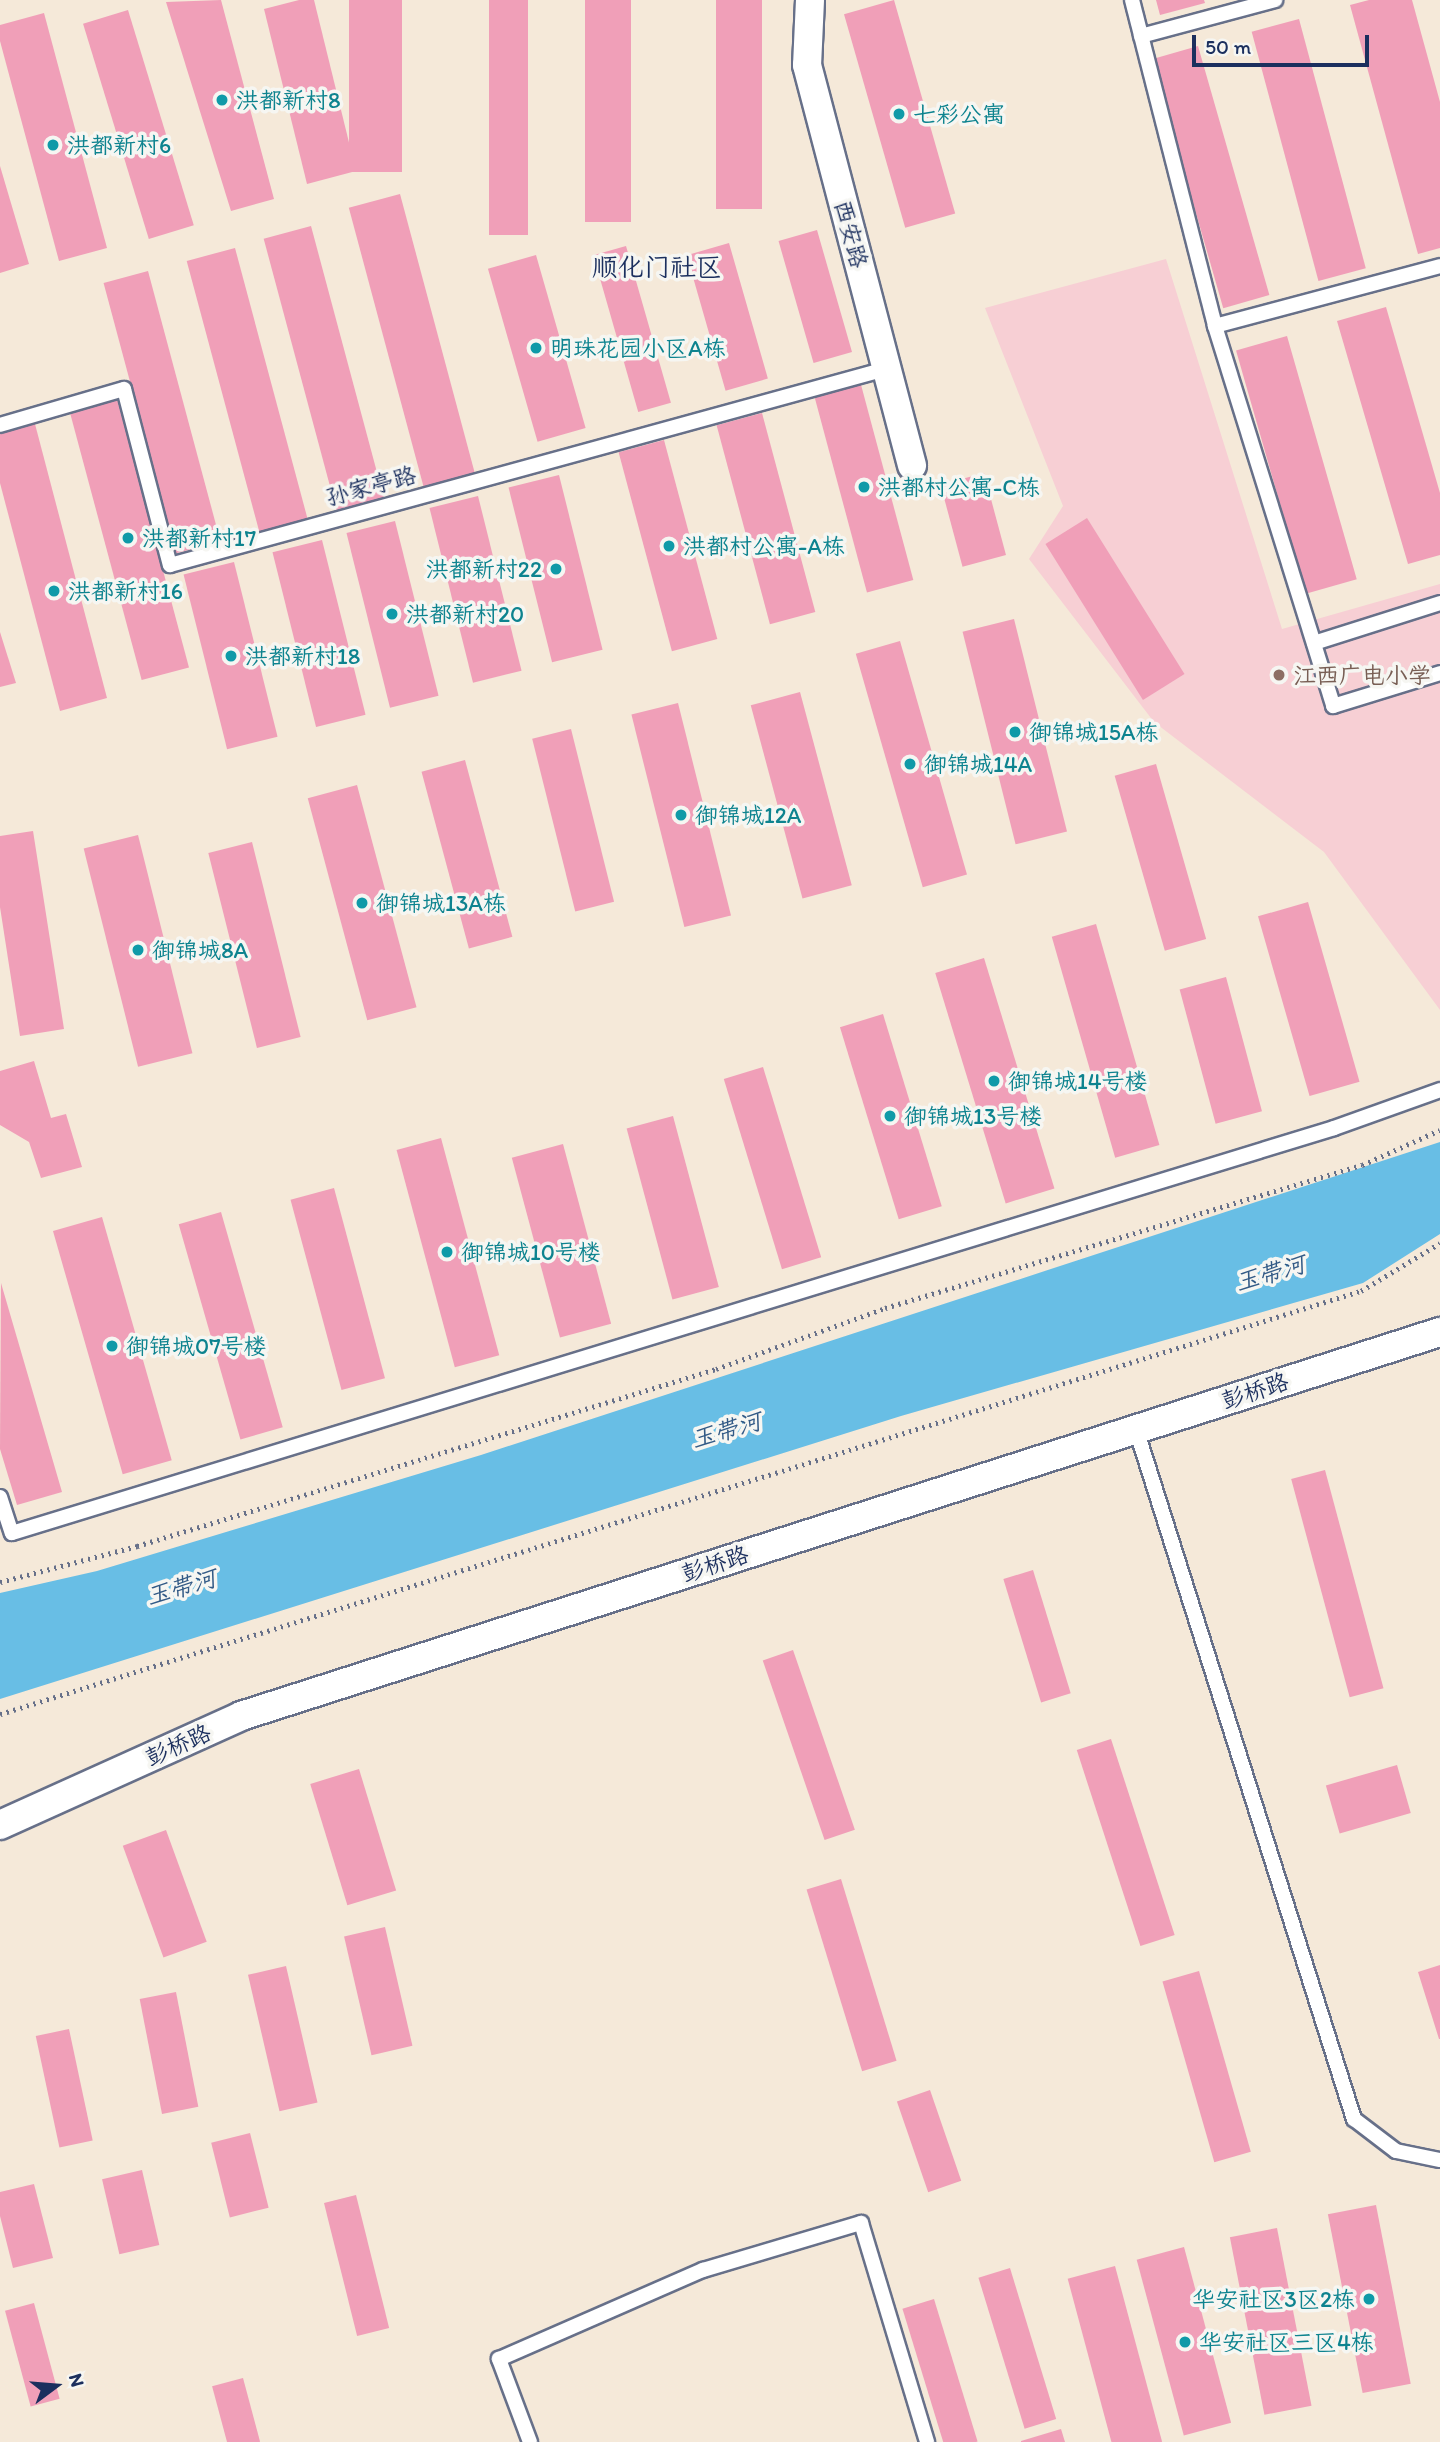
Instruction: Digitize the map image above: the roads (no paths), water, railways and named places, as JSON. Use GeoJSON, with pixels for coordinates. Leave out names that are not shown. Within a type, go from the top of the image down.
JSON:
{"type":"FeatureCollection","features":[{"type":"Feature","properties":{"kind":"street","name":"西安路"},"geometry":{"type":"LineString","coordinates":[[810,0],[807,65],[912,465]]}},
{"type":"Feature","properties":{"kind":"street","name":"彭桥路"},"geometry":{"type":"LineString","coordinates":[[0,1825],[241,1716],[1440,1332]]}},
{"type":"Feature","properties":{"kind":"lane"},"geometry":{"type":"LineString","coordinates":[[1132,0],[1215,326],[1334,706],[1440,673]]}},
{"type":"Feature","properties":{"kind":"lane"},"geometry":{"type":"LineString","coordinates":[[1141,36],[1275,0]]}},
{"type":"Feature","properties":{"kind":"lane"},"geometry":{"type":"LineString","coordinates":[[1215,326],[1440,266]]}},
{"type":"Feature","properties":{"kind":"lane","name":"孙家亭路"},"geometry":{"type":"LineString","coordinates":[[0,425],[124,389],[170,565],[886,369]]}},
{"type":"Feature","properties":{"kind":"lane"},"geometry":{"type":"LineString","coordinates":[[1314,643],[1440,603]]}},
{"type":"Feature","properties":{"kind":"lane"},"geometry":{"type":"LineString","coordinates":[[0,1497],[12,1533],[1334,1128],[1440,1090]]}},
{"type":"Feature","properties":{"kind":"lane"},"geometry":{"type":"LineString","coordinates":[[1136,1429],[1354,2119],[1396,2151],[1440,2160]]}},
{"type":"Feature","properties":{"kind":"lane"},"geometry":{"type":"LineString","coordinates":[[530,2442],[499,2359],[703,2270],[861,2223],[927,2442]]}},
{"type":"Feature","properties":{"kind":"water","name":"玉带河"},"geometry":{"type":"Polygon","coordinates":[[[1440,1142],[1440,1234],[1363,1283],[901,1416],[0,1699],[0,1593],[97,1571],[481,1455],[1440,1142]]]}},
{"type":"Feature","properties":{"kind":"place","name":"洪都新村8"},"geometry":{"type":"Point","coordinates":[222,100]}},
{"type":"Feature","properties":{"kind":"place","name":"七彩公寓"},"geometry":{"type":"Point","coordinates":[899,114]}},
{"type":"Feature","properties":{"kind":"place","name":"洪都新村6"},"geometry":{"type":"Point","coordinates":[53,145]}},
{"type":"Feature","properties":{"kind":"place","name":"明珠花园小区A栋"},"geometry":{"type":"Point","coordinates":[536,348]}},
{"type":"Feature","properties":{"kind":"place","name":"洪都村公寓-C栋"},"geometry":{"type":"Point","coordinates":[864,487]}},
{"type":"Feature","properties":{"kind":"place","name":"洪都新村17"},"geometry":{"type":"Point","coordinates":[128,538]}},
{"type":"Feature","properties":{"kind":"place","name":"洪都村公寓-A栋"},"geometry":{"type":"Point","coordinates":[669,546]}},
{"type":"Feature","properties":{"kind":"place","name":"洪都新村22"},"geometry":{"type":"Point","coordinates":[556,569]}},
{"type":"Feature","properties":{"kind":"place","name":"洪都新村16"},"geometry":{"type":"Point","coordinates":[54,591]}},
{"type":"Feature","properties":{"kind":"place","name":"洪都新村20"},"geometry":{"type":"Point","coordinates":[392,614]}},
{"type":"Feature","properties":{"kind":"place","name":"洪都新村18"},"geometry":{"type":"Point","coordinates":[231,656]}},
{"type":"Feature","properties":{"kind":"place","name":"江西广电小学"},"geometry":{"type":"Point","coordinates":[1279,675]}},
{"type":"Feature","properties":{"kind":"place","name":"御锦城15A栋"},"geometry":{"type":"Point","coordinates":[1015,732]}},
{"type":"Feature","properties":{"kind":"place","name":"御锦城14A"},"geometry":{"type":"Point","coordinates":[910,764]}},
{"type":"Feature","properties":{"kind":"place","name":"御锦城12A"},"geometry":{"type":"Point","coordinates":[681,815]}},
{"type":"Feature","properties":{"kind":"place","name":"御锦城13A栋"},"geometry":{"type":"Point","coordinates":[362,903]}},
{"type":"Feature","properties":{"kind":"place","name":"御锦城8A"},"geometry":{"type":"Point","coordinates":[138,950]}},
{"type":"Feature","properties":{"kind":"place","name":"御锦城14号楼"},"geometry":{"type":"Point","coordinates":[994,1081]}},
{"type":"Feature","properties":{"kind":"place","name":"御锦城13号楼"},"geometry":{"type":"Point","coordinates":[890,1116]}},
{"type":"Feature","properties":{"kind":"place","name":"御锦城10号楼"},"geometry":{"type":"Point","coordinates":[447,1252]}},
{"type":"Feature","properties":{"kind":"place","name":"御锦城07号楼"},"geometry":{"type":"Point","coordinates":[112,1346]}},
{"type":"Feature","properties":{"kind":"place","name":"华安社区3区2栋"},"geometry":{"type":"Point","coordinates":[1369,2299]}},
{"type":"Feature","properties":{"kind":"place","name":"华安社区三区4栋"},"geometry":{"type":"Point","coordinates":[1185,2342]}},
{"type":"Feature","properties":{"kind":"district","name":"顺化门社区"},"geometry":{"type":"Point","coordinates":[657,268]}}]}
